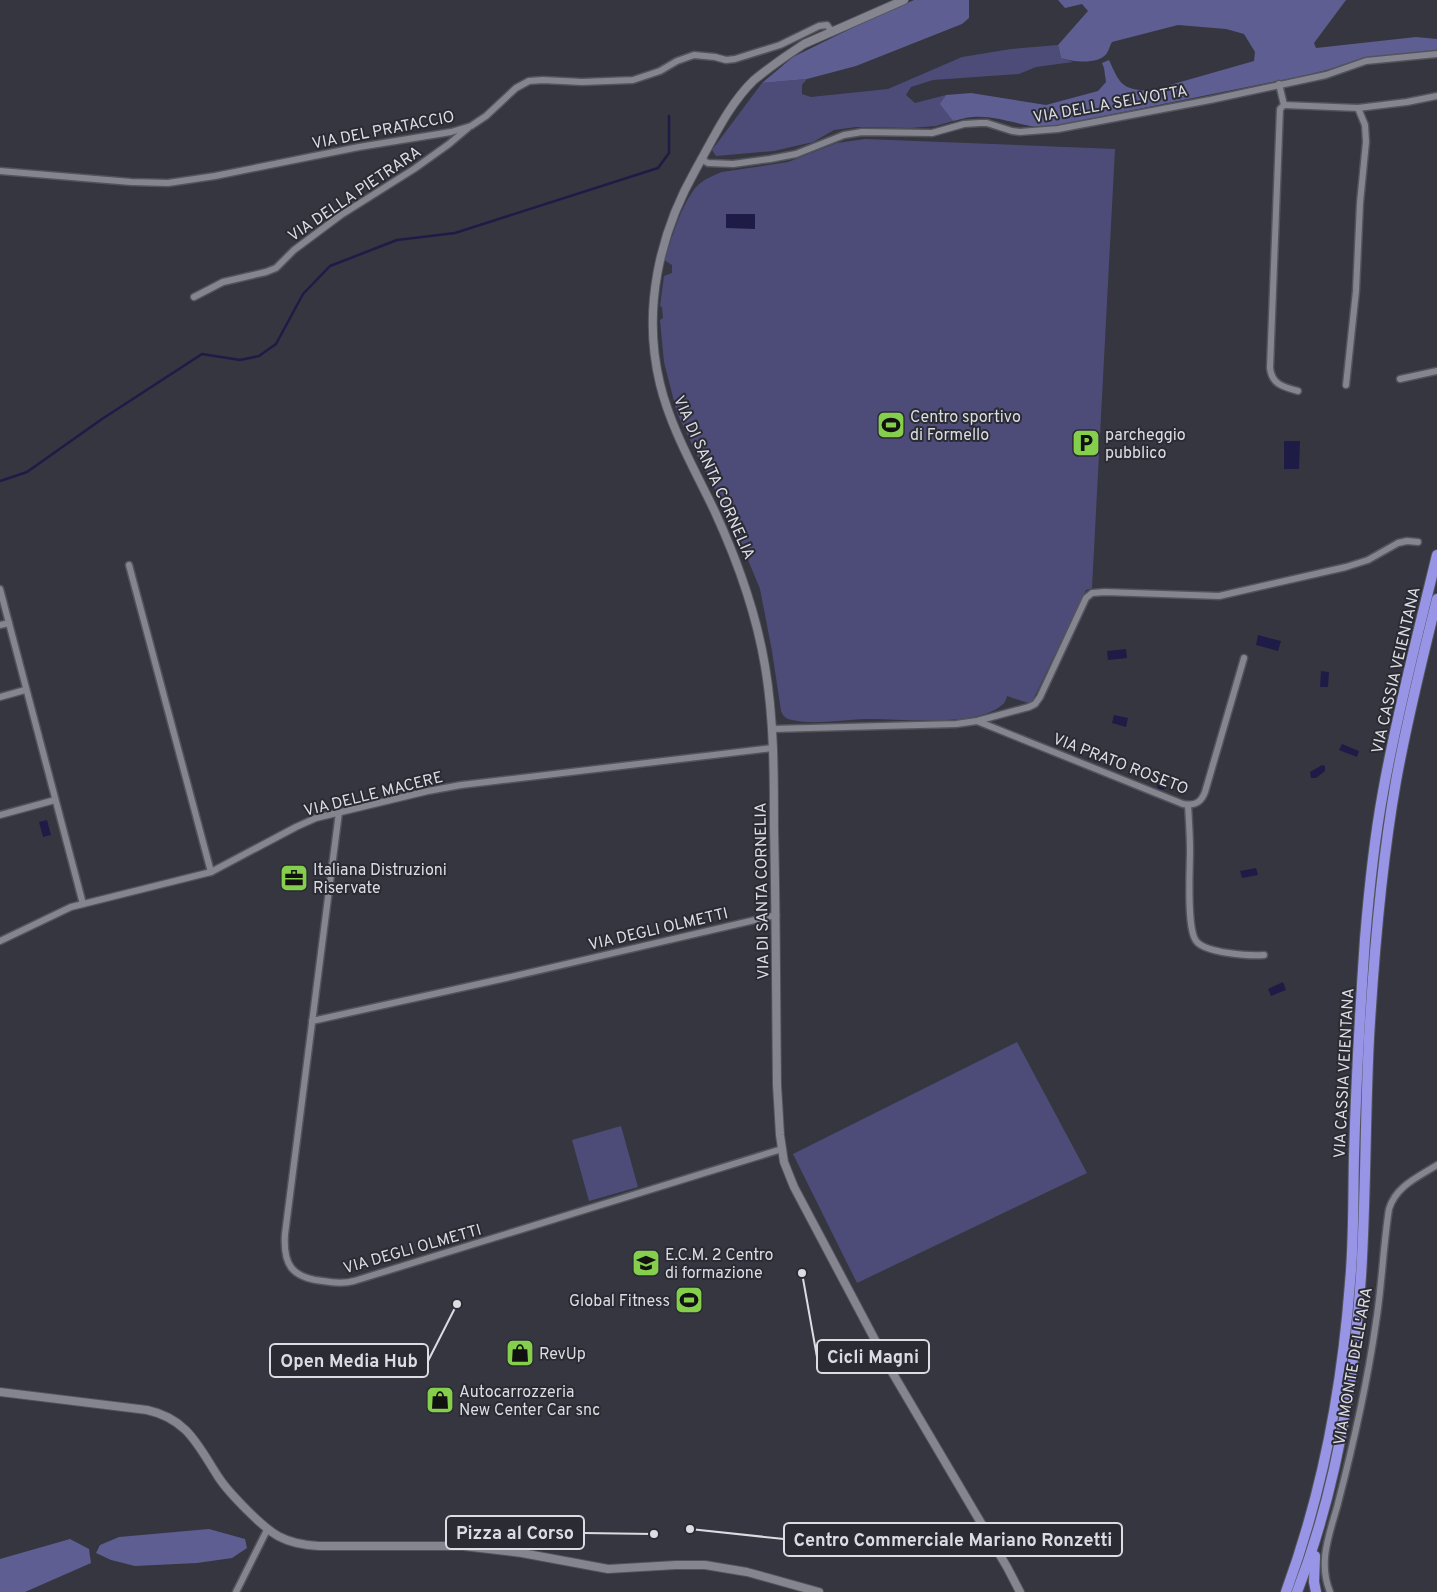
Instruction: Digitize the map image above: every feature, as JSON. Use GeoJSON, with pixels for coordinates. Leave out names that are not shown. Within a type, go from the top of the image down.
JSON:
{"type":"FeatureCollection","features":[{"type":"Feature","properties":{"kind":"highway","name":"VIA CASSIA VEIENTANA"},"geometry":{"type":"LineString","coordinates":[[1286,1592],[1311,1520],[1326,1459],[1339,1385],[1350,1281],[1357,1062],[1365,938],[1374,848],[1393,741],[1437,556]]}},
{"type":"Feature","properties":{"kind":"highway","name":"VIA CASSIA VEIENTANA"},"geometry":{"type":"LineString","coordinates":[[1297,1592],[1320,1527],[1336,1465],[1349,1389],[1361,1276],[1369,1038],[1376,937],[1384,861],[1394,788],[1437,599]]}},
{"type":"Feature","properties":{"kind":"highway"},"geometry":{"type":"LineString","coordinates":[[1316,1592],[1314,1563],[1320,1527]]}},
{"type":"Feature","properties":{"kind":"street"},"geometry":{"type":"LineString","coordinates":[[832,32],[904,0]]}},
{"type":"Feature","properties":{"kind":"street","name":"VIA DEL PRATACCIO"},"geometry":{"type":"LineString","coordinates":[[0,171],[76,178],[168,183],[214,176],[359,147],[451,132],[471,126],[486,116],[516,88],[529,81],[634,80],[660,71],[686,57],[704,56],[726,60],[735,59],[780,45],[818,26],[827,25],[832,32]]}},
{"type":"Feature","properties":{"kind":"street","name":"VIA DI SANTA CORNELIA"},"geometry":{"type":"LineString","coordinates":[[832,32],[804,44],[753,82],[734,105],[701,159],[676,210],[657,268],[652,314],[655,357],[660,386],[673,423],[726,536],[747,589],[757,625],[765,666],[773,748],[777,1076],[784,1162],[794,1187],[888,1364],[1020,1592]]}},
{"type":"Feature","properties":{"kind":"street","name":"VIA DELLA SELVOTTA"},"geometry":{"type":"LineString","coordinates":[[701,159],[708,164],[733,164],[770,159],[796,154],[844,135],[862,132],[932,133],[971,123],[987,123],[1020,132],[1058,129],[1210,100],[1326,74],[1366,61],[1437,54]]}},
{"type":"Feature","properties":{"kind":"street"},"geometry":{"type":"LineString","coordinates":[[1279,84],[1284,105]]}},
{"type":"Feature","properties":{"kind":"street"},"geometry":{"type":"LineString","coordinates":[[1298,390],[1276,382],[1272,377],[1270,368],[1280,109],[1284,105],[1358,108],[1437,96]]}},
{"type":"Feature","properties":{"kind":"street"},"geometry":{"type":"LineString","coordinates":[[1346,385],[1356,291],[1360,203],[1366,142],[1365,125],[1358,108]]}},
{"type":"Feature","properties":{"kind":"street","name":"VIA DELLA PIETRARA"},"geometry":{"type":"LineString","coordinates":[[194,297],[223,282],[276,268],[294,250],[341,214],[414,169],[471,126]]}},
{"type":"Feature","properties":{"kind":"street"},"geometry":{"type":"LineString","coordinates":[[1400,379],[1437,371]]}},
{"type":"Feature","properties":{"kind":"street","name":"VIA PRATO ROSETO"},"geometry":{"type":"LineString","coordinates":[[772,729],[942,725],[977,721],[1022,709],[1032,706],[1040,697],[1086,598],[1092,593],[1219,596],[1354,565],[1368,560],[1398,543],[1407,541],[1418,542]]}},
{"type":"Feature","properties":{"kind":"street"},"geometry":{"type":"LineString","coordinates":[[130,566],[211,872]]}},
{"type":"Feature","properties":{"kind":"street"},"geometry":{"type":"LineString","coordinates":[[0,589],[25,690],[83,904]]}},
{"type":"Feature","properties":{"kind":"street"},"geometry":{"type":"LineString","coordinates":[[0,625],[8,623]]}},
{"type":"Feature","properties":{"kind":"street","name":"VIA PRATO ROSETO"},"geometry":{"type":"LineString","coordinates":[[977,721],[1188,805],[1200,801],[1205,792],[1244,658]]}},
{"type":"Feature","properties":{"kind":"street"},"geometry":{"type":"LineString","coordinates":[[0,697],[25,690]]}},
{"type":"Feature","properties":{"kind":"street","name":"VIA DELLE MACERE"},"geometry":{"type":"LineString","coordinates":[[0,941],[66,909],[211,872],[296,827],[316,818],[339,812],[461,785],[773,748]]}},
{"type":"Feature","properties":{"kind":"street"},"geometry":{"type":"LineString","coordinates":[[0,815],[55,800]]}},
{"type":"Feature","properties":{"kind":"street"},"geometry":{"type":"LineString","coordinates":[[1188,805],[1190,907],[1195,940],[1206,948],[1246,955],[1264,955]]}},
{"type":"Feature","properties":{"kind":"street","name":"VIA DEGLI OLMETTI"},"geometry":{"type":"LineString","coordinates":[[339,812],[284,1247],[286,1259],[291,1268],[299,1275],[309,1279],[341,1283],[358,1280],[782,1150]]}},
{"type":"Feature","properties":{"kind":"street","name":"VIA DEGLI OLMETTI"},"geometry":{"type":"LineString","coordinates":[[312,1021],[776,915]]}},
{"type":"Feature","properties":{"kind":"street","name":"VIA MONTE DELL'ARA"},"geometry":{"type":"LineString","coordinates":[[1330,1592],[1325,1572],[1326,1549],[1354,1445],[1364,1395],[1376,1321],[1389,1209],[1399,1190],[1437,1165]]}},
{"type":"Feature","properties":{"kind":"street"},"geometry":{"type":"LineString","coordinates":[[0,1392],[147,1410],[174,1419],[194,1438],[224,1485],[267,1530],[289,1541],[309,1546],[463,1546],[522,1553],[608,1569],[676,1565],[712,1566],[747,1572],[818,1592]]}},
{"type":"Feature","properties":{"kind":"street"},"geometry":{"type":"LineString","coordinates":[[236,1592],[267,1530]]}},
{"type":"Feature","properties":{"kind":"shaded area"},"geometry":{"type":"Polygon","coordinates":[[[914,0],[969,0],[969,18],[962,24],[856,66],[807,79],[762,83],[793,57],[914,0]]]}},
{"type":"Feature","properties":{"kind":"shaded area"},"geometry":{"type":"Polygon","coordinates":[[[1058,0],[1346,0],[1314,43],[1316,48],[1416,37],[1437,39],[1437,52],[1381,56],[1307,75],[1044,128],[981,117],[968,117],[953,121],[940,104],[946,95],[971,93],[1046,105],[1098,91],[1106,82],[1102,63],[1109,60],[1116,75],[1123,84],[1132,89],[1149,91],[1254,61],[1255,52],[1244,34],[1226,29],[1178,25],[1112,42],[1103,57],[1092,61],[1072,61],[1061,58],[1058,45],[1088,11],[1082,4],[1065,8],[1058,0]]]}},
{"type":"Feature","properties":{"kind":"shaded area"},"geometry":{"type":"Polygon","coordinates":[[[1058,45],[1061,58],[1073,62],[1036,67],[1019,74],[933,80],[911,87],[906,95],[915,103],[946,95],[941,104],[953,121],[936,126],[910,128],[856,127],[834,130],[813,142],[774,151],[716,156],[712,150],[762,83],[807,79],[802,85],[802,94],[811,97],[888,89],[962,57],[1011,49],[1058,45]]]}},
{"type":"Feature","properties":{"kind":"shaded area","name":"Centro sportivo di Formello"},"geometry":{"type":"Polygon","coordinates":[[[865,139],[1115,149],[1092,588],[1086,590],[1031,704],[1007,696],[1003,704],[990,712],[974,717],[956,719],[865,719],[809,722],[792,720],[785,717],[781,711],[760,589],[735,528],[677,413],[664,362],[660,320],[663,318],[662,307],[660,306],[664,276],[672,273],[672,265],[664,260],[680,216],[693,191],[702,182],[722,172],[788,162],[837,143],[865,139]]]}},
{"type":"Feature","properties":{"kind":"shaded area"},"geometry":{"type":"Polygon","coordinates":[[[726,214],[755,214],[755,229],[726,228],[726,214]]]}},
{"type":"Feature","properties":{"kind":"shaded area"},"geometry":{"type":"Polygon","coordinates":[[[1284,441],[1300,441],[1299,469],[1284,469],[1284,441]]]}},
{"type":"Feature","properties":{"kind":"shaded area"},"geometry":{"type":"Polygon","coordinates":[[[1258,635],[1281,641],[1278,651],[1256,645],[1258,635]]]}},
{"type":"Feature","properties":{"kind":"shaded area"},"geometry":{"type":"Polygon","coordinates":[[[1126,649],[1127,658],[1108,660],[1107,651],[1126,649]]]}},
{"type":"Feature","properties":{"kind":"shaded area"},"geometry":{"type":"Polygon","coordinates":[[[1321,671],[1329,672],[1328,687],[1320,687],[1321,671]]]}},
{"type":"Feature","properties":{"kind":"shaded area"},"geometry":{"type":"Polygon","coordinates":[[[1114,715],[1128,718],[1126,727],[1112,723],[1114,715]]]}},
{"type":"Feature","properties":{"kind":"shaded area"},"geometry":{"type":"Polygon","coordinates":[[[1342,744],[1359,751],[1357,757],[1339,750],[1342,744]]]}},
{"type":"Feature","properties":{"kind":"shaded area"},"geometry":{"type":"Polygon","coordinates":[[[1322,765],[1325,766],[1325,771],[1316,778],[1311,778],[1310,772],[1322,765]]]}},
{"type":"Feature","properties":{"kind":"shaded area"},"geometry":{"type":"Polygon","coordinates":[[[1162,778],[1168,784],[1162,790],[1156,784],[1162,778]]]}},
{"type":"Feature","properties":{"kind":"shaded area"},"geometry":{"type":"Polygon","coordinates":[[[47,820],[51,835],[43,837],[39,822],[47,820]]]}},
{"type":"Feature","properties":{"kind":"shaded area"},"geometry":{"type":"Polygon","coordinates":[[[1256,868],[1258,875],[1242,878],[1240,871],[1256,868]]]}},
{"type":"Feature","properties":{"kind":"shaded area"},"geometry":{"type":"Polygon","coordinates":[[[1283,982],[1286,990],[1271,996],[1268,989],[1283,982]]]}},
{"type":"Feature","properties":{"kind":"shaded area"},"geometry":{"type":"Polygon","coordinates":[[[1017,1042],[1087,1173],[857,1283],[793,1154],[1017,1042]]]}},
{"type":"Feature","properties":{"kind":"shaded area"},"geometry":{"type":"Polygon","coordinates":[[[621,1126],[638,1187],[589,1201],[572,1140],[621,1126]]]}},
{"type":"Feature","properties":{"kind":"shaded area"},"geometry":{"type":"Polygon","coordinates":[[[209,1529],[245,1539],[247,1548],[232,1558],[197,1563],[135,1566],[111,1560],[96,1553],[100,1545],[119,1537],[209,1529]]]}},
{"type":"Feature","properties":{"kind":"shaded area"},"geometry":{"type":"Polygon","coordinates":[[[70,1539],[89,1549],[91,1563],[25,1592],[0,1592],[0,1559],[70,1539]]]}},
{"type":"Feature","properties":{"kind":"waterway"},"geometry":{"type":"LineString","coordinates":[[0,481],[27,472],[102,419],[202,354],[240,360],[259,356],[276,344],[303,294],[330,266],[397,240],[455,233],[658,168],[669,153],[669,116]]}},
{"type":"Feature","properties":{"kind":"place","name":"Centro sportivo di Formello"},"geometry":{"type":"Point","coordinates":[891,425]}},
{"type":"Feature","properties":{"kind":"place","name":"parcheggio pubblico"},"geometry":{"type":"Point","coordinates":[1086,443]}},
{"type":"Feature","properties":{"kind":"place","name":"Italiana Distruzioni Riservate"},"geometry":{"type":"Point","coordinates":[294,878]}},
{"type":"Feature","properties":{"kind":"place","name":"E.C.M. 2 Centro di formazione"},"geometry":{"type":"Point","coordinates":[646,1263]}},
{"type":"Feature","properties":{"kind":"place","name":"Cicli Magni"},"geometry":{"type":"Point","coordinates":[802,1273]}},
{"type":"Feature","properties":{"kind":"place","name":"Global Fitness"},"geometry":{"type":"Point","coordinates":[689,1300]}},
{"type":"Feature","properties":{"kind":"place","name":"Open Media Hub"},"geometry":{"type":"Point","coordinates":[457,1304]}},
{"type":"Feature","properties":{"kind":"place","name":"RevUp"},"geometry":{"type":"Point","coordinates":[520,1353]}},
{"type":"Feature","properties":{"kind":"place","name":"Autocarrozzeria New Center Car snc"},"geometry":{"type":"Point","coordinates":[440,1400]}},
{"type":"Feature","properties":{"kind":"place","name":"Centro Commerciale Mariano Ronzetti"},"geometry":{"type":"Point","coordinates":[690,1529]}},
{"type":"Feature","properties":{"kind":"place","name":"Pizza al Corso"},"geometry":{"type":"Point","coordinates":[654,1534]}}]}
